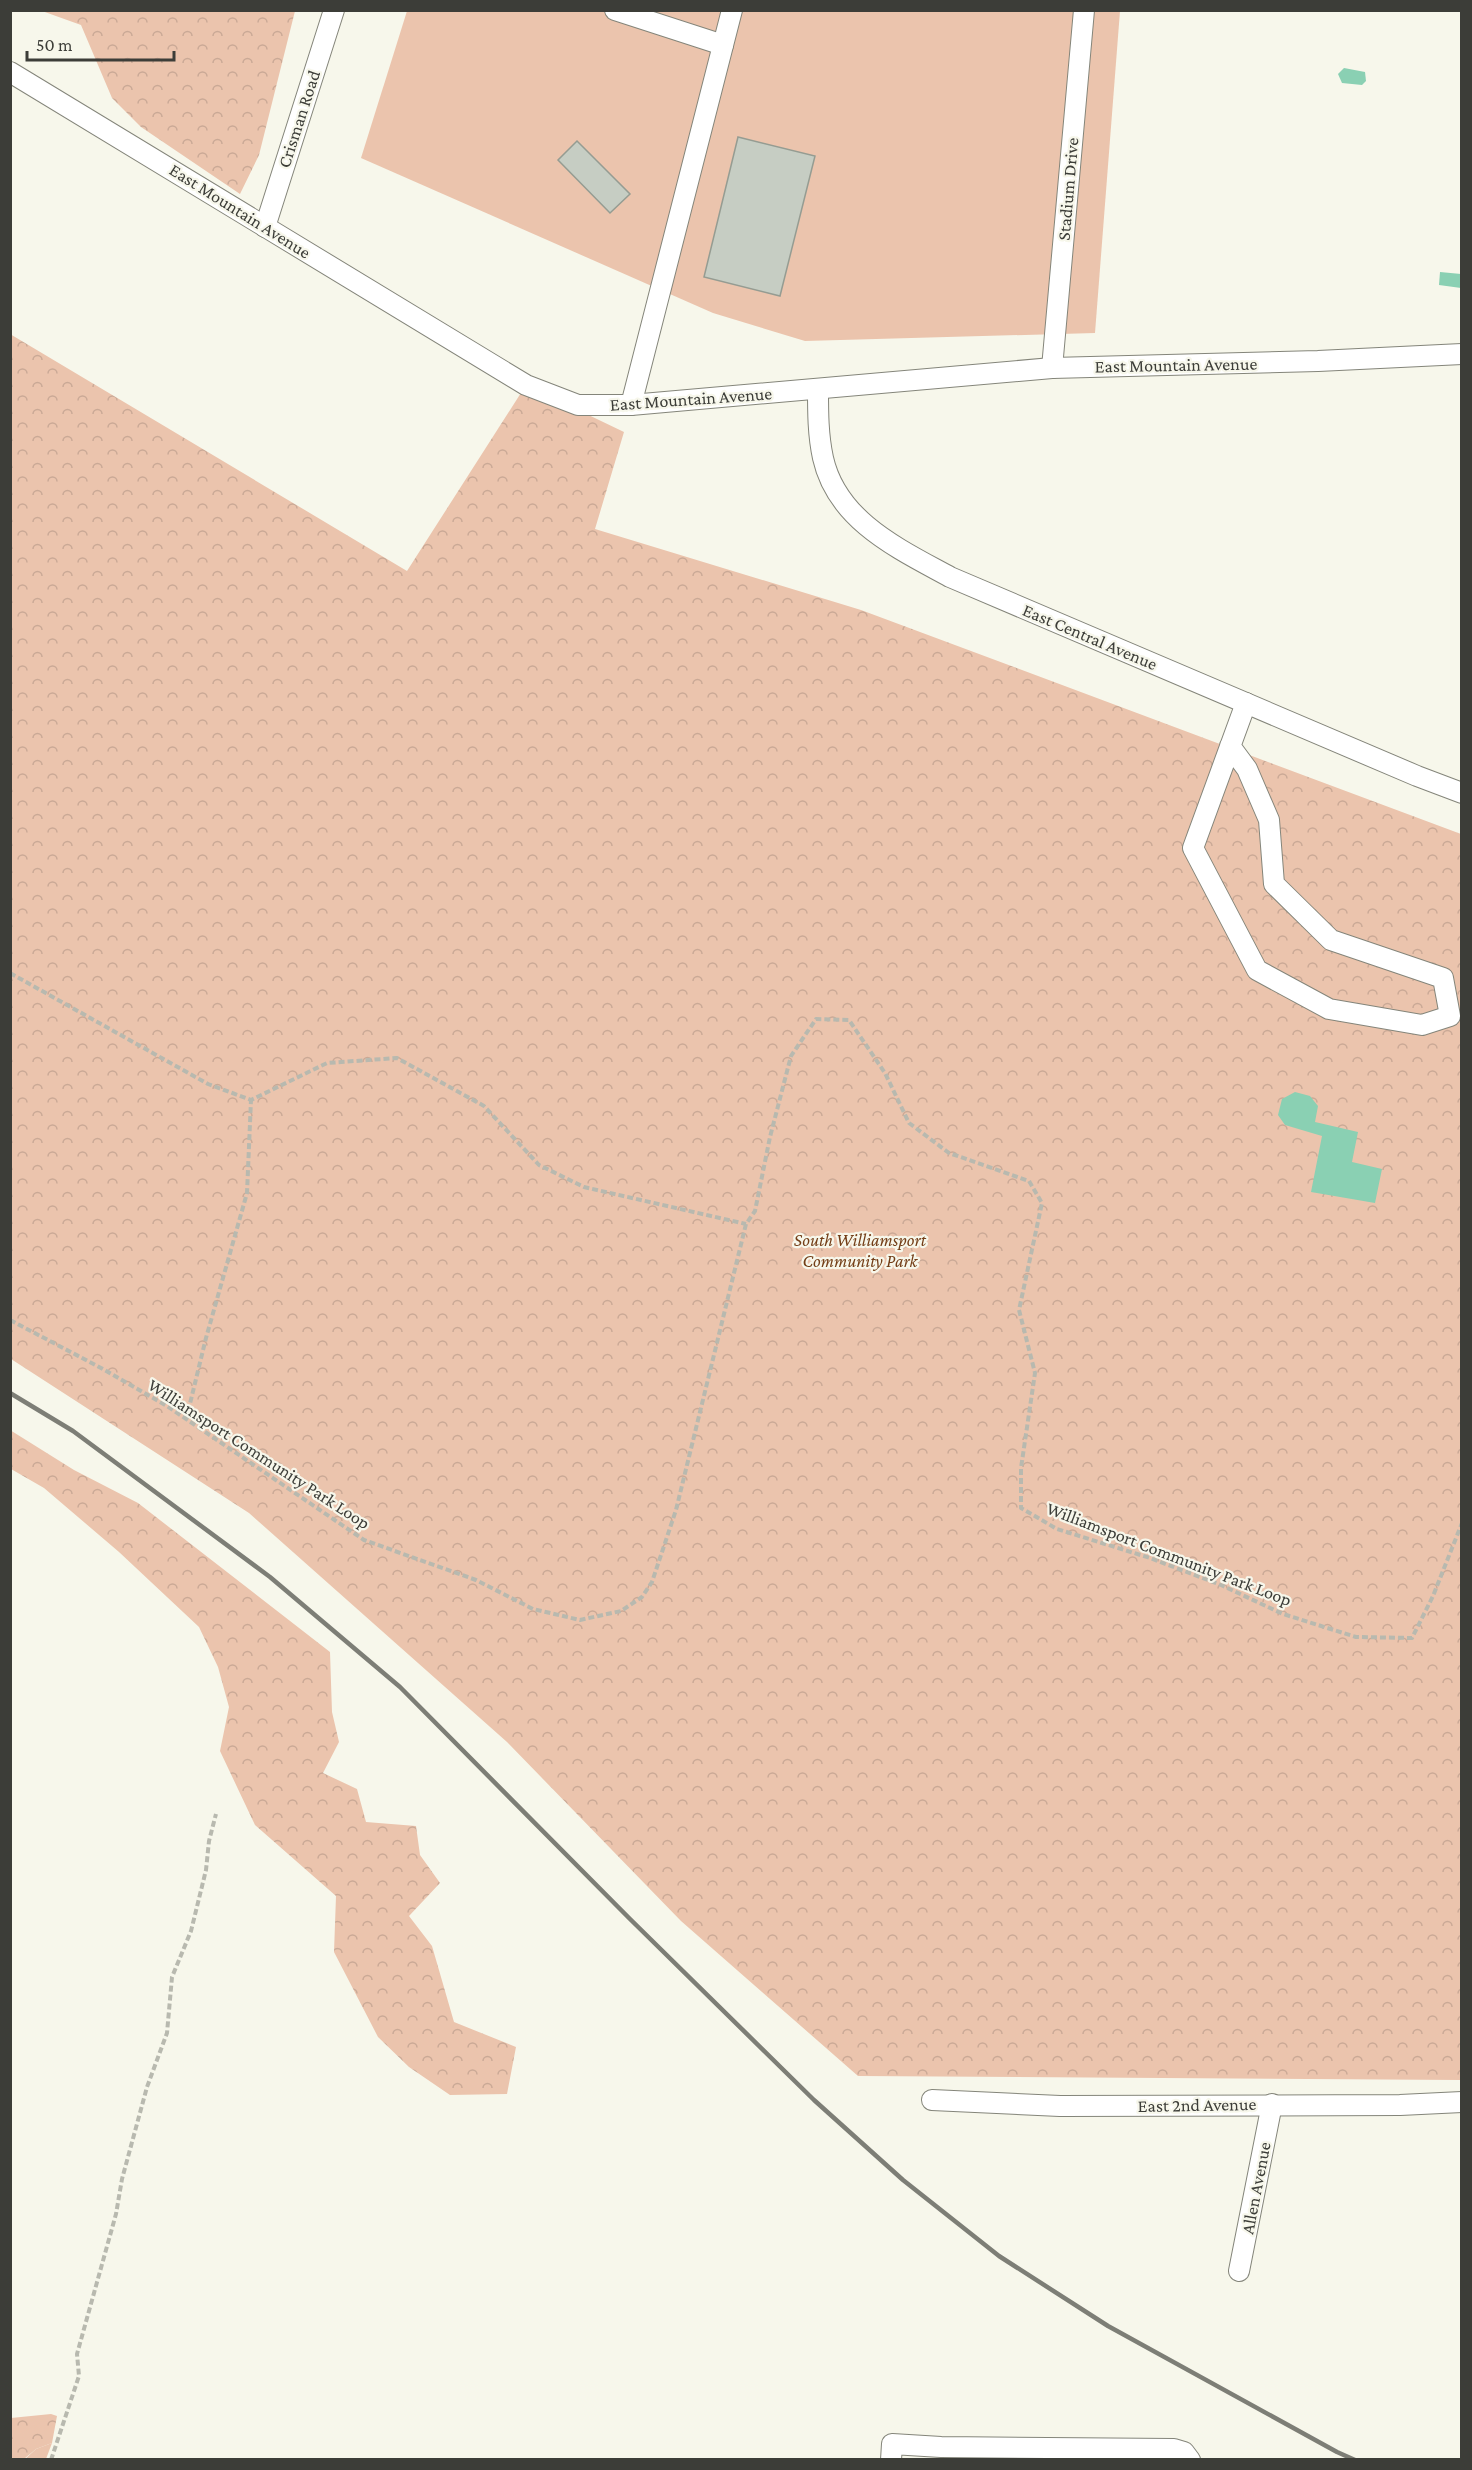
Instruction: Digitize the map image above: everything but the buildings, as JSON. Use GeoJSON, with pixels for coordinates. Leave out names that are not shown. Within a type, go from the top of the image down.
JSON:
{"type":"FeatureCollection","features":[{"type":"Feature","properties":{"kind":"street","name":"Crisman Road"},"geometry":{"type":"LineString","coordinates":[[265,227],[334,10]]}},
{"type":"Feature","properties":{"kind":"street"},"geometry":{"type":"LineString","coordinates":[[615,10],[723,45]]}},
{"type":"Feature","properties":{"kind":"street"},"geometry":{"type":"LineString","coordinates":[[631,405],[732,10]]}},
{"type":"Feature","properties":{"kind":"street","name":"Stadium Drive"},"geometry":{"type":"LineString","coordinates":[[1052,368],[1084,10]]}},
{"type":"Feature","properties":{"kind":"street","name":"East Mountain Avenue"},"geometry":{"type":"LineString","coordinates":[[10,72],[526,385],[578,405],[631,405],[1052,368],[1318,362],[1461,354]]}},
{"type":"Feature","properties":{"kind":"street","name":"East Central Avenue"},"geometry":{"type":"LineString","coordinates":[[818,389],[819,434],[823,460],[834,487],[850,510],[871,530],[900,550],[950,577],[1461,793]]}},
{"type":"Feature","properties":{"kind":"street"},"geometry":{"type":"LineString","coordinates":[[1230,746],[1247,769],[1269,820],[1274,884],[1330,940],[1443,978],[1450,1016],[1422,1025],[1329,1009],[1257,970],[1193,848],[1230,746],[1246,703]]}},
{"type":"Feature","properties":{"kind":"street","name":"East 2nd Avenue"},"geometry":{"type":"LineString","coordinates":[[932,2100],[1060,2106],[1400,2105],[1461,2102]]}},
{"type":"Feature","properties":{"kind":"street","name":"Allen Avenue"},"geometry":{"type":"LineString","coordinates":[[1239,2271],[1272,2104]]}},
{"type":"Feature","properties":{"kind":"street"},"geometry":{"type":"LineString","coordinates":[[891,2460],[892,2444],[941,2447],[1174,2449],[1184,2452],[1190,2460]]}},
{"type":"Feature","properties":{"kind":"path"},"geometry":{"type":"LineString","coordinates":[[10,973],[208,1084],[251,1100],[327,1063],[397,1058],[484,1106],[539,1165],[584,1186],[746,1224]]}},
{"type":"Feature","properties":{"kind":"path","name":"Williamsport Community Park Loop"},"geometry":{"type":"LineString","coordinates":[[10,1320],[101,1368],[186,1420],[364,1540],[476,1580],[532,1609],[580,1620],[621,1611],[642,1597],[652,1582],[676,1510],[746,1224],[755,1210],[770,1137],[791,1056],[816,1019],[849,1020],[885,1073],[909,1123],[949,1153],[1029,1181],[1042,1203],[1019,1310],[1035,1373],[1021,1468],[1021,1508],[1057,1529],[1150,1558],[1221,1585],[1283,1614],[1356,1637],[1412,1638],[1433,1596],[1461,1523]]}},
{"type":"Feature","properties":{"kind":"path"},"geometry":{"type":"LineString","coordinates":[[186,1420],[206,1338],[247,1193],[251,1100]]}},
{"type":"Feature","properties":{"kind":"path"},"geometry":{"type":"LineString","coordinates":[[51,2460],[79,2376],[77,2354],[116,2214],[125,2169],[147,2087],[167,2033],[172,1977],[191,1930],[206,1870],[209,1840],[216,1815]]}},
{"type":"Feature","properties":{"kind":"green space"},"geometry":{"type":"Polygon","coordinates":[[[42,11],[295,11],[259,155],[240,194],[141,127],[112,98],[81,25],[42,11]]]}},
{"type":"Feature","properties":{"kind":"green space"},"geometry":{"type":"Polygon","coordinates":[[[407,11],[1120,11],[1095,333],[805,341],[713,313],[361,158],[407,11]]]}},
{"type":"Feature","properties":{"kind":"green space","name":"South Williamsport Community Park"},"geometry":{"type":"Polygon","coordinates":[[[10,334],[407,571],[526,385],[624,432],[595,529],[861,610],[1461,834],[1461,2080],[858,2076],[681,1921],[507,1742],[249,1513],[11,1359],[10,334]]]}},
{"type":"Feature","properties":{"kind":"green space"},"geometry":{"type":"Polygon","coordinates":[[[10,1430],[74,1470],[138,1503],[330,1652],[332,1712],[339,1742],[323,1773],[357,1789],[366,1822],[416,1826],[420,1855],[440,1883],[409,1916],[432,1946],[454,2022],[516,2047],[507,2094],[450,2095],[409,2067],[378,2037],[334,1952],[336,1896],[255,1825],[220,1751],[229,1707],[218,1667],[199,1627],[119,1552],[44,1488],[11,1469],[10,1430]]]}},
{"type":"Feature","properties":{"kind":"green space"},"geometry":{"type":"Polygon","coordinates":[[[51,2414],[57,2416],[52,2443],[36,2449],[24,2459],[11,2459],[11,2418],[51,2414]]]}},
{"type":"Feature","properties":{"kind":"green space"},"geometry":{"type":"Polygon","coordinates":[[[52,2443],[46,2459],[24,2460],[36,2449],[52,2443]]]}},
{"type":"Feature","properties":{"kind":"shaded area"},"geometry":{"type":"Polygon","coordinates":[[[1344,68],[1365,72],[1366,81],[1362,85],[1342,83],[1338,74],[1344,68]]]}},
{"type":"Feature","properties":{"kind":"shaded area"},"geometry":{"type":"Polygon","coordinates":[[[1440,272],[1461,274],[1461,288],[1439,285],[1440,272]]]}},
{"type":"Feature","properties":{"kind":"shaded area"},"geometry":{"type":"Polygon","coordinates":[[[1295,1092],[1310,1096],[1318,1106],[1315,1122],[1358,1132],[1352,1162],[1382,1169],[1375,1203],[1311,1192],[1322,1136],[1285,1125],[1278,1115],[1282,1099],[1295,1092]]]}},
{"type":"Feature","properties":{"kind":"railway"},"geometry":{"type":"LineString","coordinates":[[10,1393],[73,1431],[270,1577],[400,1687],[630,1919],[814,2100],[903,2180],[999,2256],[1108,2326],[1355,2460]]}}]}
